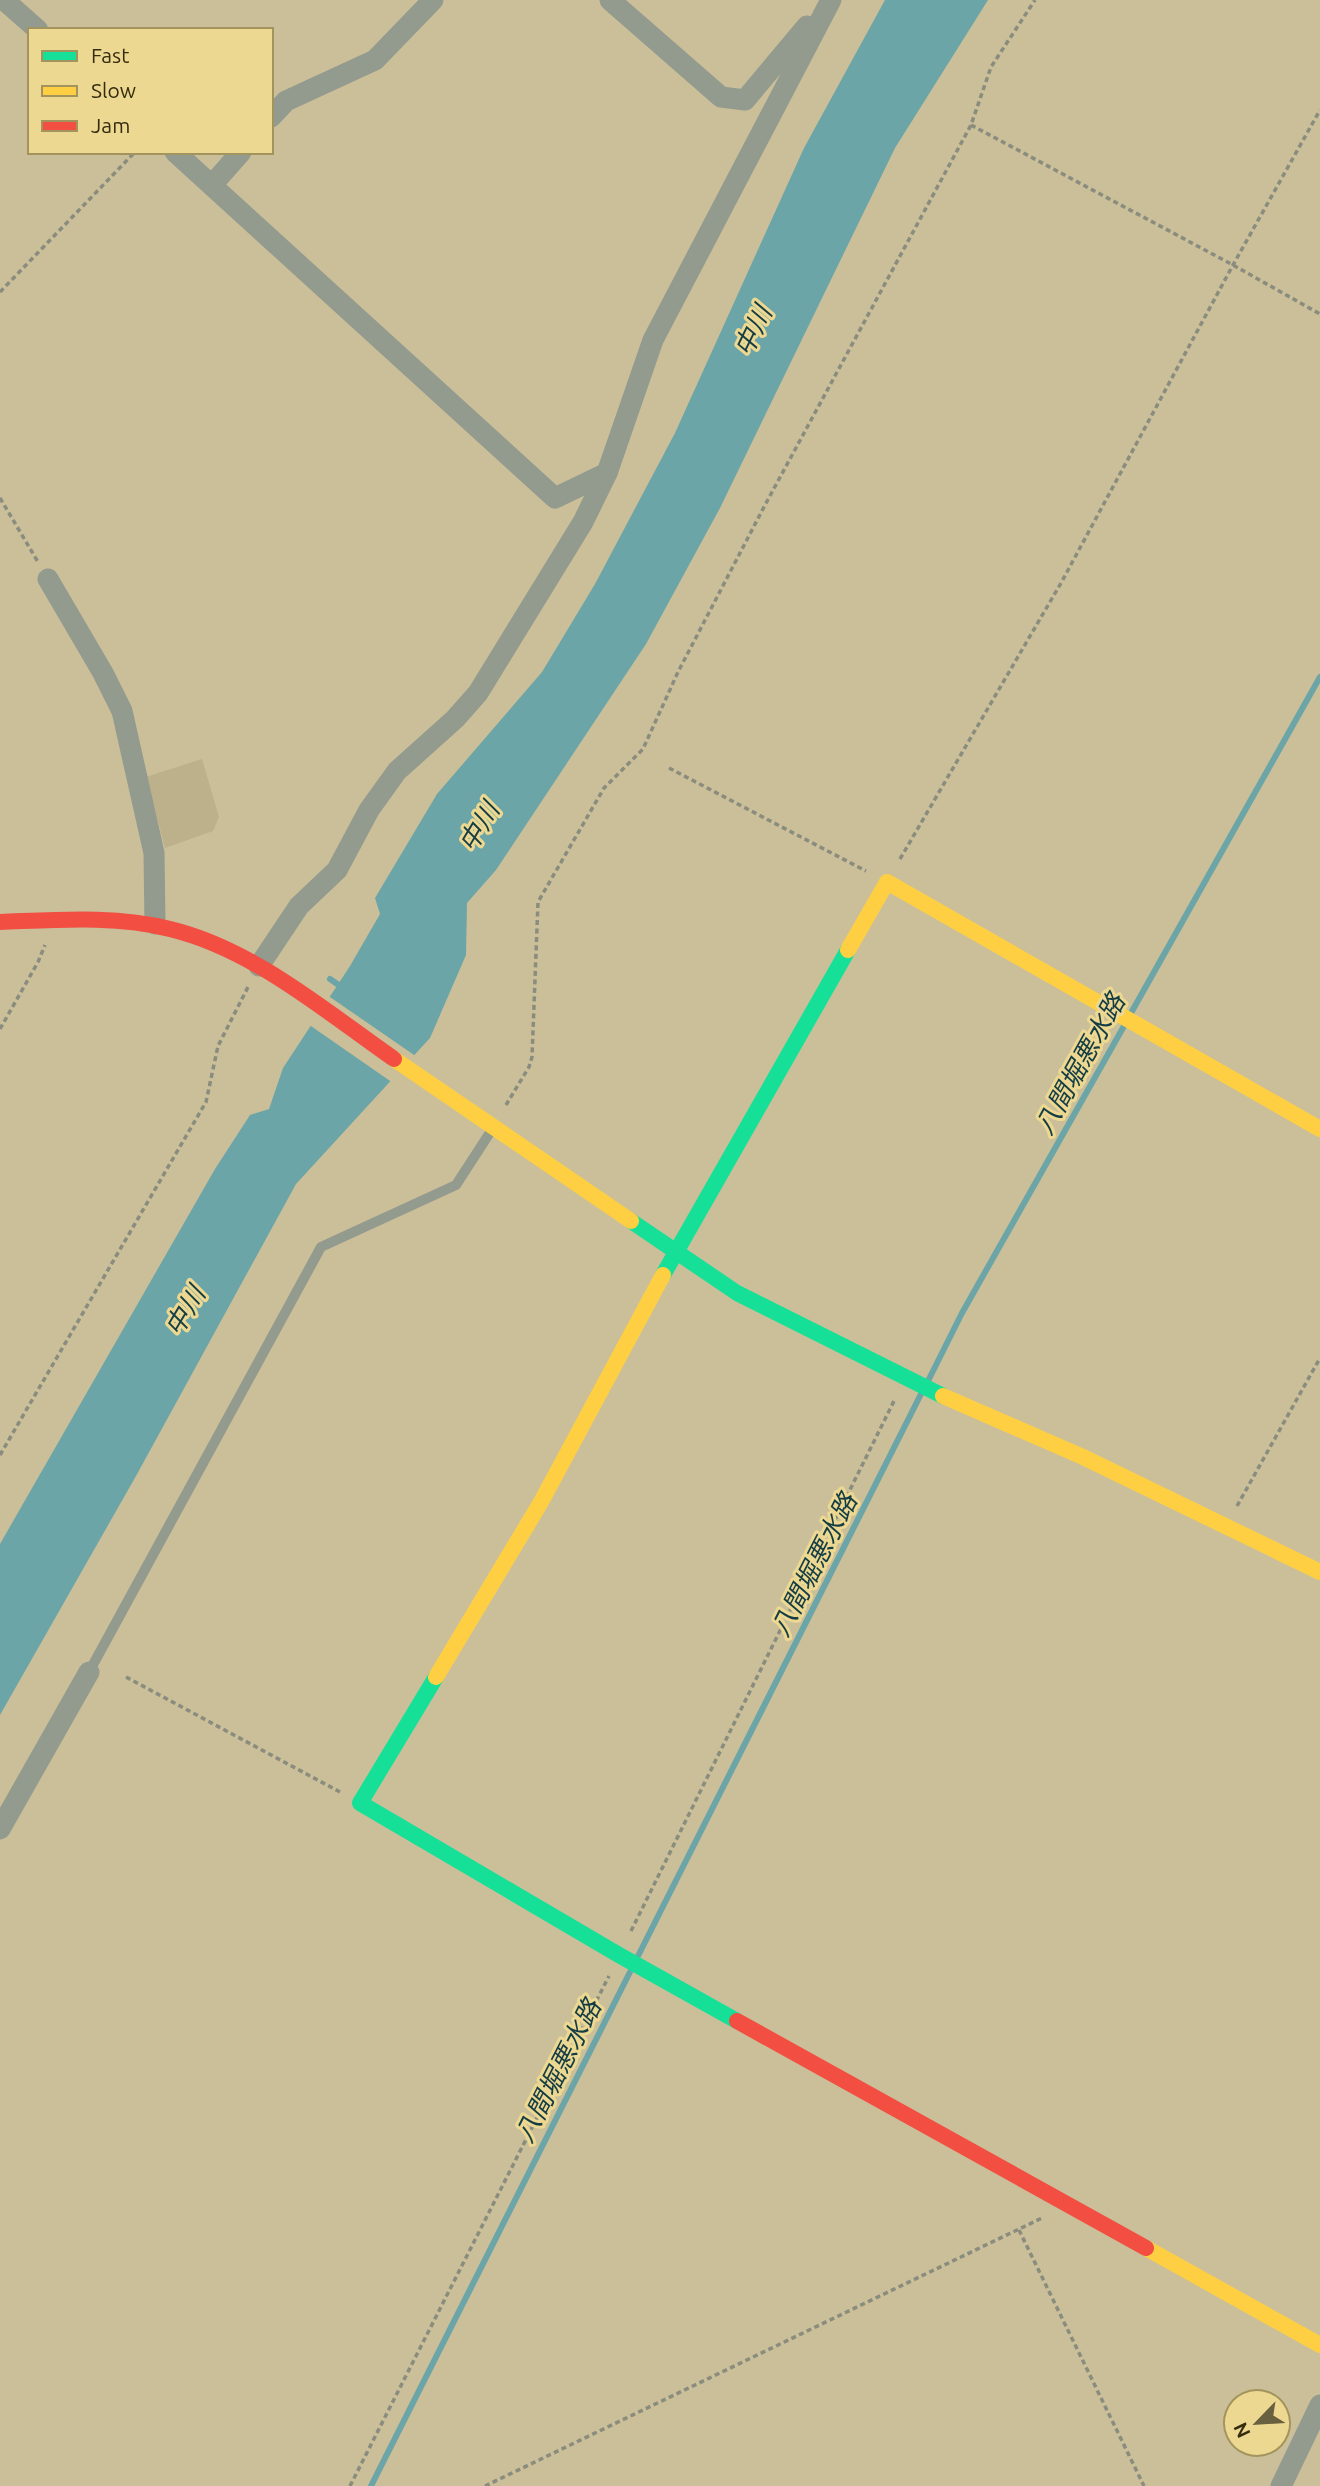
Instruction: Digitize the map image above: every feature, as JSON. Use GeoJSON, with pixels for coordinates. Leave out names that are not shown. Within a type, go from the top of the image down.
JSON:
{"type":"FeatureCollection","features":[{"type":"Feature","properties":{"kind":"street"},"geometry":{"type":"LineString","coordinates":[[4,0],[36,28]]}},
{"type":"Feature","properties":{"kind":"street"},"geometry":{"type":"LineString","coordinates":[[273,115],[286,101],[376,60],[433,0]]}},
{"type":"Feature","properties":{"kind":"street"},"geometry":{"type":"LineString","coordinates":[[610,0],[721,97],[745,100],[830,0]]}},
{"type":"Feature","properties":{"kind":"street"},"geometry":{"type":"LineString","coordinates":[[262,968],[299,906],[337,870],[369,810],[397,771],[455,719],[478,693],[583,522],[607,473],[653,340],[830,0]]}},
{"type":"Feature","properties":{"kind":"street"},"geometry":{"type":"LineString","coordinates":[[177,154],[555,498],[607,473]]}},
{"type":"Feature","properties":{"kind":"street"},"geometry":{"type":"LineString","coordinates":[[212,185],[239,154]]}},
{"type":"Feature","properties":{"kind":"street"},"geometry":{"type":"LineString","coordinates":[[48,579],[122,711],[153,853],[155,924]]}},
{"type":"Feature","properties":{"kind":"street"},"geometry":{"type":"LineString","coordinates":[[1320,1129],[887,882],[675,1253],[541,1502],[360,1802],[619,1955],[1320,2345]]}},
{"type":"Feature","properties":{"kind":"street"},"geometry":{"type":"LineString","coordinates":[[0,922],[97,919],[155,924],[194,934],[228,948],[262,968],[675,1253],[750,1299],[937,1393],[1083,1457],[1320,1573]]}},
{"type":"Feature","properties":{"kind":"street"},"geometry":{"type":"LineString","coordinates":[[0,1829],[89,1672]]}},
{"type":"Feature","properties":{"kind":"street"},"geometry":{"type":"LineString","coordinates":[[1281,2486],[1320,2405]]}},
{"type":"Feature","properties":{"kind":"lane"},"geometry":{"type":"LineString","coordinates":[[89,1672],[321,1247],[456,1185],[489,1126]]}},
{"type":"Feature","properties":{"kind":"path"},"geometry":{"type":"LineString","coordinates":[[489,1126],[529,1067],[532,1057],[538,902],[604,788],[643,749],[678,672],[765,505],[971,125],[991,67],[1035,0]]}},
{"type":"Feature","properties":{"kind":"path"},"geometry":{"type":"LineString","coordinates":[[669,768],[887,882],[1061,583],[1320,110]]}},
{"type":"Feature","properties":{"kind":"path"},"geometry":{"type":"LineString","coordinates":[[971,125],[1320,314]]}},
{"type":"Feature","properties":{"kind":"path"},"geometry":{"type":"LineString","coordinates":[[0,292],[133,154]]}},
{"type":"Feature","properties":{"kind":"path"},"geometry":{"type":"LineString","coordinates":[[0,498],[48,579]]}},
{"type":"Feature","properties":{"kind":"path"},"geometry":{"type":"LineString","coordinates":[[0,1029],[38,962],[54,920]]}},
{"type":"Feature","properties":{"kind":"path"},"geometry":{"type":"LineString","coordinates":[[0,1455],[206,1102],[218,1046],[262,968]]}},
{"type":"Feature","properties":{"kind":"path"},"geometry":{"type":"LineString","coordinates":[[1226,1526],[1320,1358]]}},
{"type":"Feature","properties":{"kind":"path"},"geometry":{"type":"LineString","coordinates":[[126,1677],[360,1802]]}},
{"type":"Feature","properties":{"kind":"path"},"geometry":{"type":"LineString","coordinates":[[485,2486],[1019,2231],[1068,2203]]}},
{"type":"Feature","properties":{"kind":"path"},"geometry":{"type":"LineString","coordinates":[[1019,2231],[1144,2486]]}},
{"type":"Feature","properties":{"kind":"shaded area"},"geometry":{"type":"Polygon","coordinates":[[[202,759],[219,817],[213,831],[165,848],[146,777],[202,759]]]}},
{"type":"Feature","properties":{"kind":"water","name":"中川"},"geometry":{"type":"Polygon","coordinates":[[[885,0],[988,0],[895,148],[720,508],[646,644],[496,870],[467,903],[466,955],[430,1038],[296,1184],[136,1476],[0,1715],[0,1544],[215,1169],[250,1115],[269,1109],[283,1068],[350,966],[380,914],[375,898],[437,794],[542,672],[595,584],[675,433],[804,148],[885,0]]]}},
{"type":"Feature","properties":{"kind":"pier"},"geometry":{"type":"Polygon","coordinates":[[[327,995],[417,1057],[393,1083],[308,1024],[327,995]]]}},
{"type":"Feature","properties":{"kind":"waterway","name":"八間堀悪水路"},"geometry":{"type":"LineString","coordinates":[[1131,1013],[1320,677]]}},
{"type":"Feature","properties":{"kind":"waterway"},"geometry":{"type":"LineString","coordinates":[[330,979],[343,988]]}},
{"type":"Feature","properties":{"kind":"waterway","name":"八間堀悪水路"},"geometry":{"type":"LineString","coordinates":[[928,1381],[962,1313],[1124,1026]]}},
{"type":"Feature","properties":{"kind":"waterway","name":"八間堀悪水路"},"geometry":{"type":"LineString","coordinates":[[638,1956],[921,1394]]}},
{"type":"Feature","properties":{"kind":"waterway","name":"八間堀悪水路"},"geometry":{"type":"LineString","coordinates":[[371,2486],[630,1972]]}},
{"type":"Feature","properties":{"kind":"traffic: fast"},"geometry":{"type":"LineString","coordinates":[[663,1275],[848,950]]}},
{"type":"Feature","properties":{"kind":"traffic: fast"},"geometry":{"type":"LineString","coordinates":[[631,1221],[737,1293],[943,1396]]}},
{"type":"Feature","properties":{"kind":"traffic: fast"},"geometry":{"type":"LineString","coordinates":[[436,1677],[360,1803],[737,2021]]}},
{"type":"Feature","properties":{"kind":"traffic: slow"},"geometry":{"type":"LineString","coordinates":[[848,950],[887,882],[1320,1129]]}},
{"type":"Feature","properties":{"kind":"traffic: slow"},"geometry":{"type":"LineString","coordinates":[[394,1059],[631,1221]]}},
{"type":"Feature","properties":{"kind":"traffic: slow"},"geometry":{"type":"LineString","coordinates":[[436,1677],[541,1502],[663,1275]]}},
{"type":"Feature","properties":{"kind":"traffic: slow"},"geometry":{"type":"LineString","coordinates":[[943,1396],[1083,1457],[1320,1572]]}},
{"type":"Feature","properties":{"kind":"traffic: slow"},"geometry":{"type":"LineString","coordinates":[[1146,2248],[1320,2345]]}},
{"type":"Feature","properties":{"kind":"traffic: jam"},"geometry":{"type":"LineString","coordinates":[[0,922],[128,922],[170,929],[201,938],[259,966],[315,1002],[394,1059]]}},
{"type":"Feature","properties":{"kind":"traffic: jam"},"geometry":{"type":"LineString","coordinates":[[737,2021],[1146,2248]]}}]}
